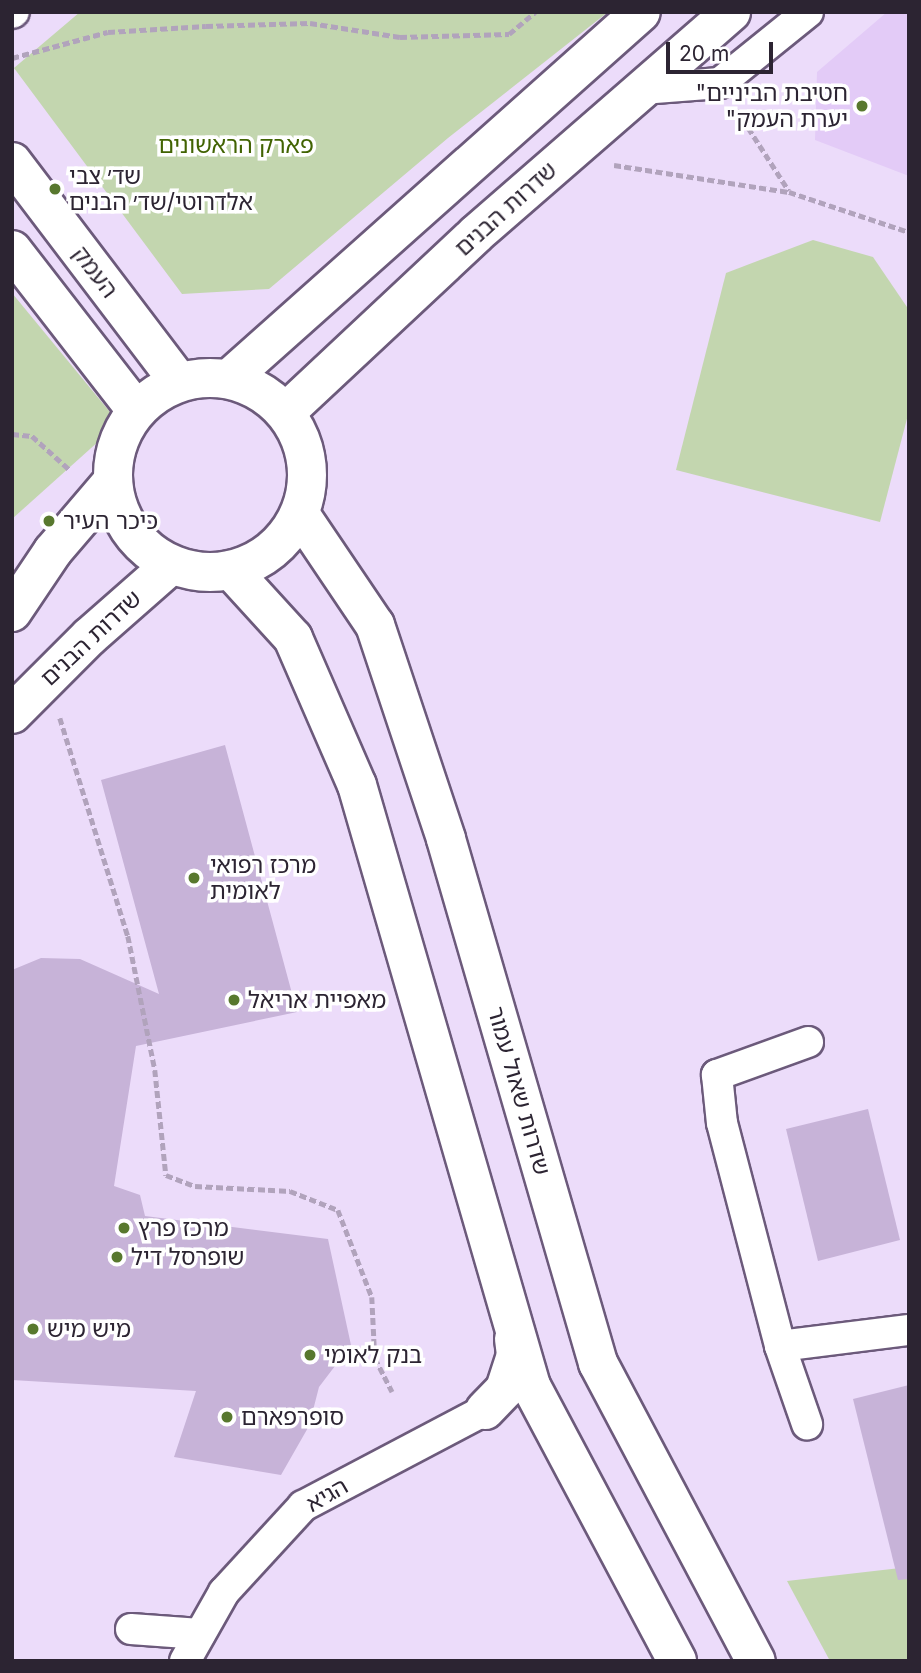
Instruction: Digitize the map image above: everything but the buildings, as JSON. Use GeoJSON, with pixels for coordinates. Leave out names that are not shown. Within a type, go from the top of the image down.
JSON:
{"type":"FeatureCollection","features":[{"type":"Feature","properties":{"kind":"main road"},"geometry":{"type":"LineString","coordinates":[[230,378],[641,12]]}},
{"type":"Feature","properties":{"kind":"main road","name":"שדרות הבנים"},"geometry":{"type":"LineString","coordinates":[[286,412],[476,234],[731,12]]}},
{"type":"Feature","properties":{"kind":"main road","name":"העמק"},"geometry":{"type":"LineString","coordinates":[[12,162],[178,382]]}},
{"type":"Feature","properties":{"kind":"main road"},"geometry":{"type":"LineString","coordinates":[[12,250],[135,410]]}},
{"type":"Feature","properties":{"kind":"main road"},"geometry":{"type":"LineString","coordinates":[[12,612],[53,551],[106,490],[122,432],[135,410],[178,382],[204,376],[230,378],[261,390],[286,412],[303,443],[308,479],[300,514],[275,547],[260,559],[231,570],[200,573],[171,565],[142,545],[106,490]]}},
{"type":"Feature","properties":{"kind":"main road","name":"שדרות שאול עמור"},"geometry":{"type":"LineString","coordinates":[[300,514],[375,625],[446,839],[598,1363],[756,1661]]}},
{"type":"Feature","properties":{"kind":"main road","name":"שדרות הבנים"},"geometry":{"type":"LineString","coordinates":[[12,714],[48,677],[171,565]]}},
{"type":"Feature","properties":{"kind":"main road"},"geometry":{"type":"LineString","coordinates":[[231,570],[293,638],[357,785],[531,1386],[677,1661]]}},
{"type":"Feature","properties":{"kind":"main road"},"geometry":{"type":"LineString","coordinates":[[485,1410],[505,1389],[510,1376],[516,1355],[513,1323]]}},
{"type":"Feature","properties":{"kind":"main road"},"geometry":{"type":"LineString","coordinates":[[485,1410],[510,1403],[527,1406],[550,1423]]}},
{"type":"Feature","properties":{"kind":"street"},"geometry":{"type":"LineString","coordinates":[[642,89],[720,83],[808,12]]}},
{"type":"Feature","properties":{"kind":"street"},"geometry":{"type":"LineString","coordinates":[[807,1424],[780,1346],[722,1124],[717,1075],[808,1042]]}},
{"type":"Feature","properties":{"kind":"street"},"geometry":{"type":"LineString","coordinates":[[780,1346],[909,1330]]}},
{"type":"Feature","properties":{"kind":"street","name":"הגיא"},"geometry":{"type":"LineString","coordinates":[[185,1661],[224,1592],[303,1506],[485,1410]]}},
{"type":"Feature","properties":{"kind":"street"},"geometry":{"type":"LineString","coordinates":[[131,1629],[200,1634]]}},
{"type":"Feature","properties":{"kind":"path"},"geometry":{"type":"LineString","coordinates":[[12,58],[108,32],[206,26],[310,23],[400,37],[509,34],[535,12]]}},
{"type":"Feature","properties":{"kind":"path"},"geometry":{"type":"LineString","coordinates":[[720,83],[789,192]]}},
{"type":"Feature","properties":{"kind":"path"},"geometry":{"type":"LineString","coordinates":[[563,158],[789,192],[909,232]]}},
{"type":"Feature","properties":{"kind":"path"},"geometry":{"type":"LineString","coordinates":[[12,434],[32,436],[106,490]]}},
{"type":"Feature","properties":{"kind":"path"},"geometry":{"type":"LineString","coordinates":[[48,677],[128,936],[155,1070],[166,1175],[195,1186],[290,1191],[338,1209],[372,1297],[375,1358],[392,1392]]}},
{"type":"Feature","properties":{"kind":"shaded area","name":"\"חטיבת הביניים \"יערת העמק"},"geometry":{"type":"Polygon","coordinates":[[[887,12],[909,12],[909,176],[815,140],[817,72],[887,12]]]}},
{"type":"Feature","properties":{"kind":"green space","name":"פארק הראשונים"},"geometry":{"type":"Polygon","coordinates":[[[80,12],[608,12],[448,138],[269,289],[182,294],[14,68],[80,12]]]}},
{"type":"Feature","properties":{"kind":"green space"},"geometry":{"type":"Polygon","coordinates":[[[813,240],[873,257],[909,310],[909,411],[880,522],[676,470],[726,273],[813,240]]]}},
{"type":"Feature","properties":{"kind":"green space"},"geometry":{"type":"Polygon","coordinates":[[[12,293],[119,423],[12,519],[12,293]]]}},
{"type":"Feature","properties":{"kind":"green space"},"geometry":{"type":"Polygon","coordinates":[[[909,1567],[909,1661],[830,1661],[787,1581],[909,1567]]]}},
{"type":"Feature","properties":{"kind":"place","name":"\"חטיבת הביניים \"יערת העמק"},"geometry":{"type":"Point","coordinates":[862,106]}},
{"type":"Feature","properties":{"kind":"place","name":"שד׳ צבי אלדרוטי/שד׳ הבנים"},"geometry":{"type":"Point","coordinates":[55,189]}},
{"type":"Feature","properties":{"kind":"place","name":"כיכר העיר"},"geometry":{"type":"Point","coordinates":[49,521]}},
{"type":"Feature","properties":{"kind":"place","name":"מרכז רפואי לאומית"},"geometry":{"type":"Point","coordinates":[194,878]}},
{"type":"Feature","properties":{"kind":"place","name":"מאפיית אריאל"},"geometry":{"type":"Point","coordinates":[234,1000]}},
{"type":"Feature","properties":{"kind":"place","name":"מרכז פרץ"},"geometry":{"type":"Point","coordinates":[124,1228]}},
{"type":"Feature","properties":{"kind":"place","name":"שופרסל דיל"},"geometry":{"type":"Point","coordinates":[117,1257]}},
{"type":"Feature","properties":{"kind":"place","name":"מיש מיש"},"geometry":{"type":"Point","coordinates":[33,1329]}},
{"type":"Feature","properties":{"kind":"place","name":"בנק לאומי"},"geometry":{"type":"Point","coordinates":[310,1355]}},
{"type":"Feature","properties":{"kind":"place","name":"סופרפארם"},"geometry":{"type":"Point","coordinates":[227,1417]}}]}
